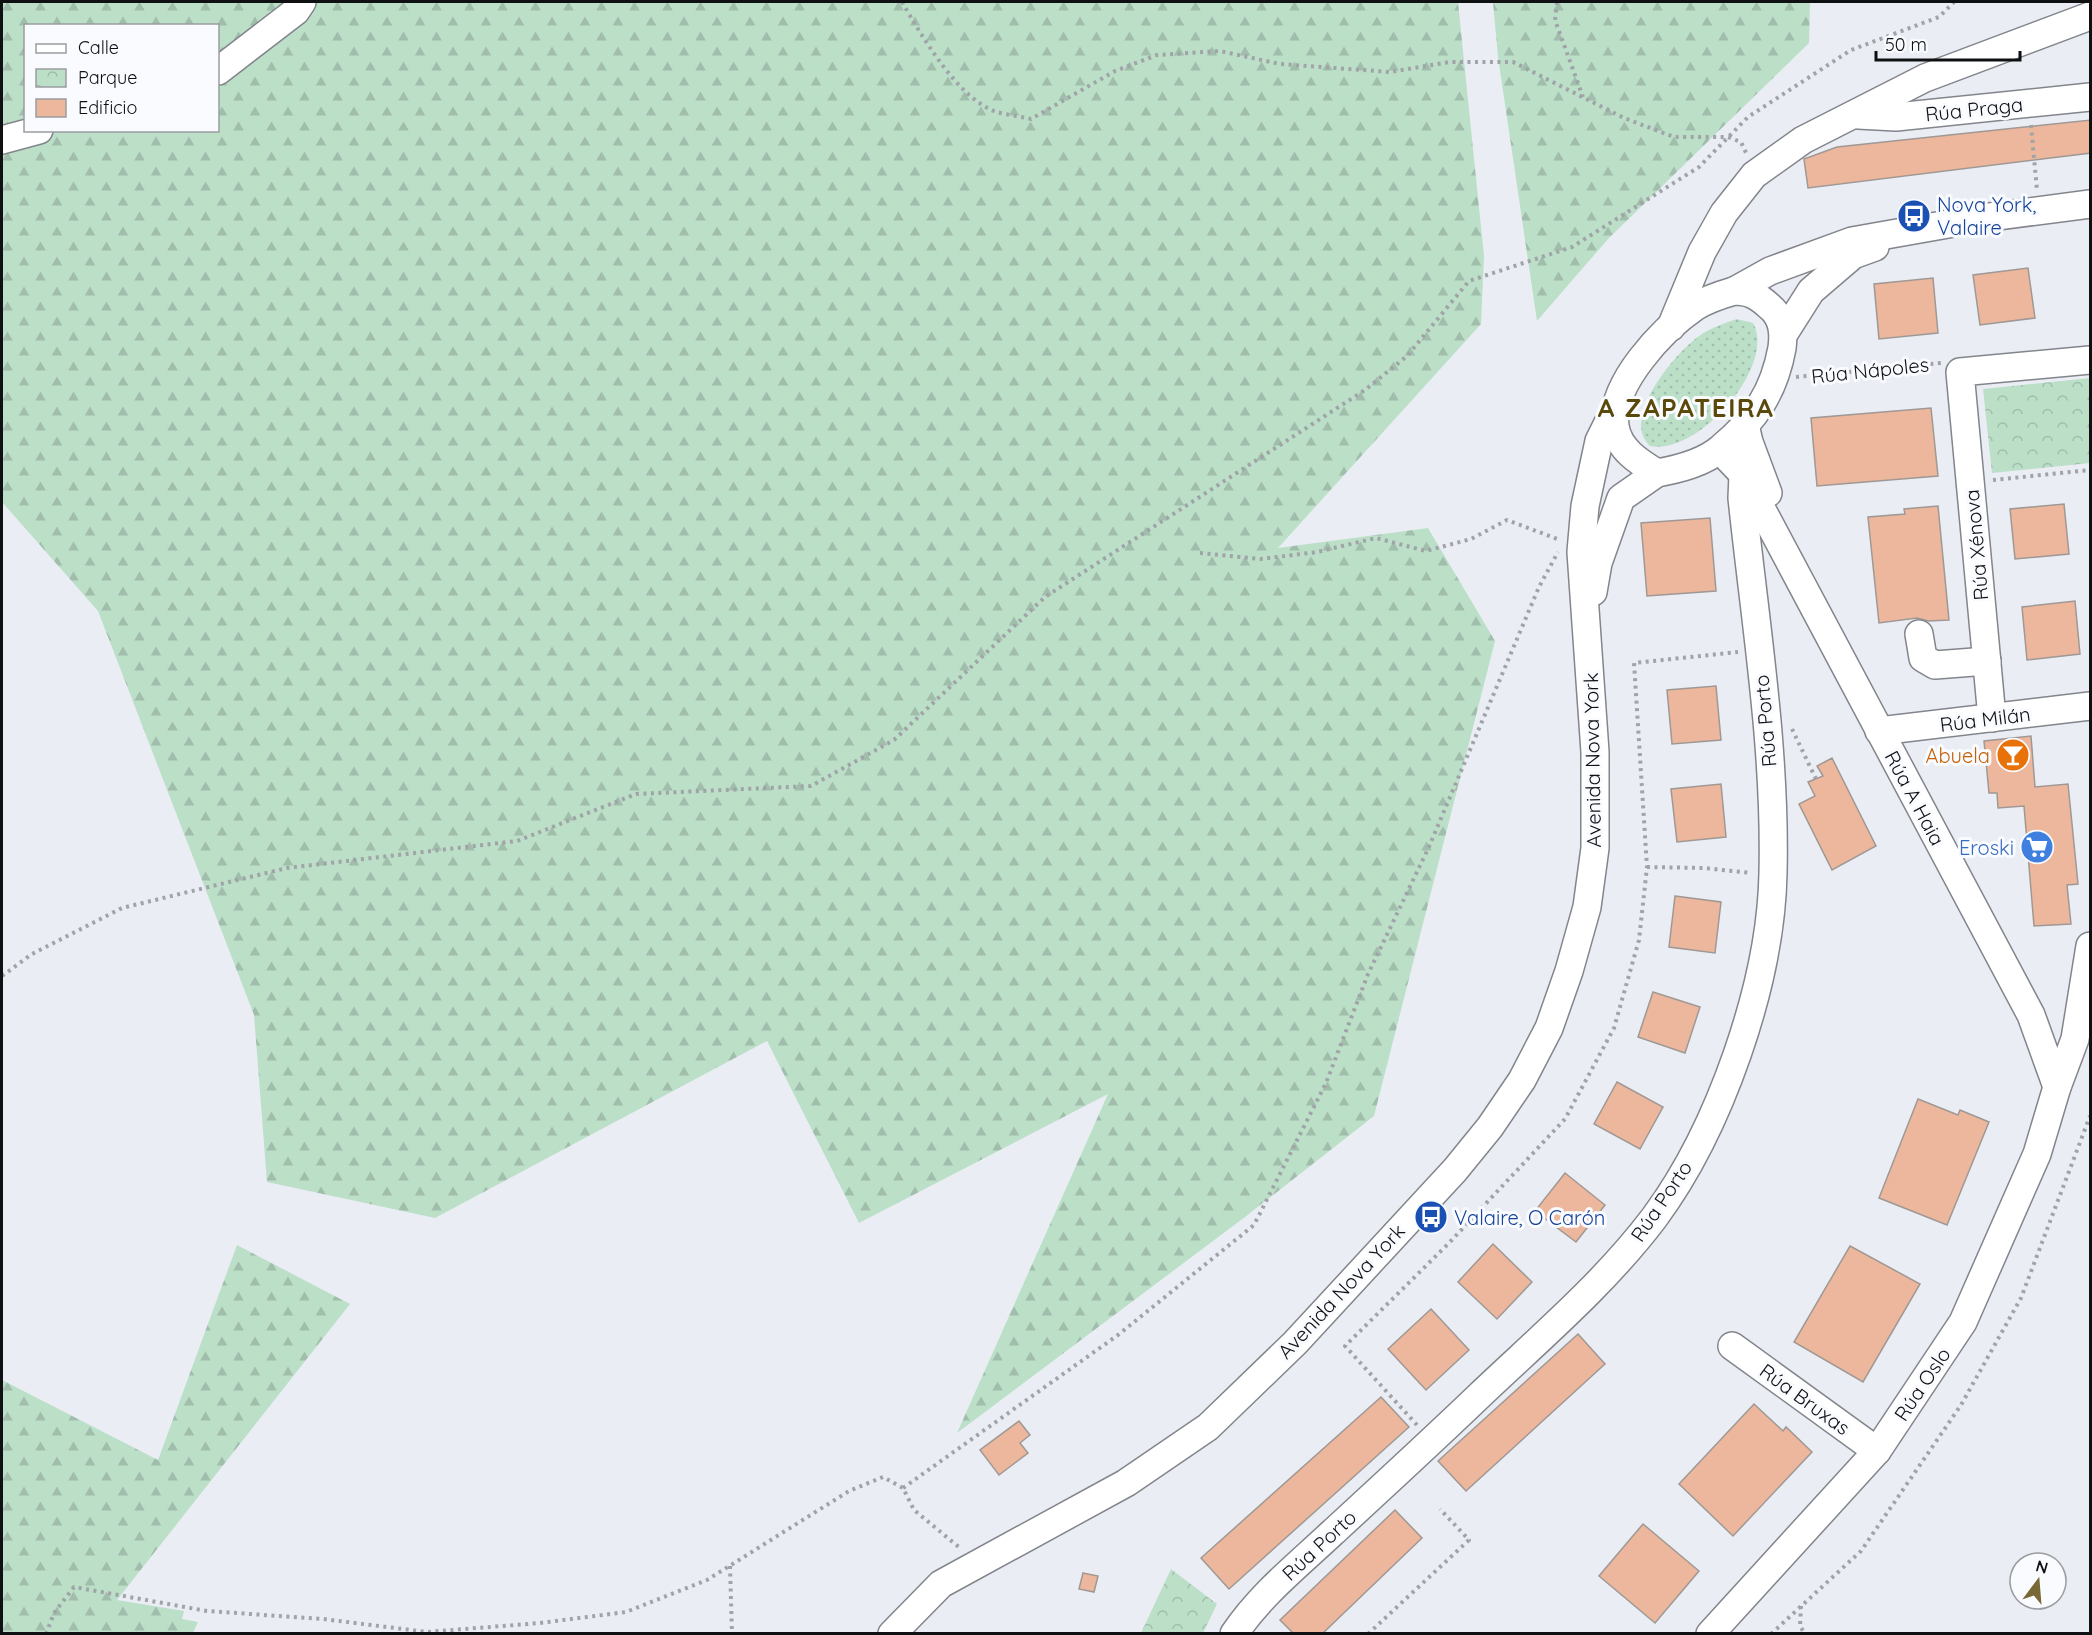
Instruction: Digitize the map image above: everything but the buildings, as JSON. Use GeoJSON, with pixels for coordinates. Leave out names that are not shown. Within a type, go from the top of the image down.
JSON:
{"type":"FeatureCollection","features":[{"type":"Feature","properties":{"kind":"street"},"geometry":{"type":"LineString","coordinates":[[219,70],[296,11],[302,2]]}},
{"type":"Feature","properties":{"kind":"street"},"geometry":{"type":"LineString","coordinates":[[1671,327],[1702,252],[1724,213],[1754,175],[1803,140],[1858,115],[1925,78],[2091,16]]}},
{"type":"Feature","properties":{"kind":"street","name":"Rúa Praga"},"geometry":{"type":"LineString","coordinates":[[1858,115],[1896,117],[2091,98]]}},
{"type":"Feature","properties":{"kind":"street"},"geometry":{"type":"LineString","coordinates":[[2,140],[32,132]]}},
{"type":"Feature","properties":{"kind":"street"},"geometry":{"type":"LineString","coordinates":[[1925,227],[1853,255],[1810,291],[1785,332],[1777,376],[1763,403],[1720,450],[1678,469],[1657,473],[1636,460],[1624,447],[1615,426],[1617,405],[1632,370],[1671,327],[1696,306],[1825,249],[1925,227],[2091,204]]}},
{"type":"Feature","properties":{"kind":"street"},"geometry":{"type":"LineString","coordinates":[[1702,252],[1703,276],[1725,294],[1748,291],[1762,300],[1776,312],[1785,332]]}},
{"type":"Feature","properties":{"kind":"street"},"geometry":{"type":"LineString","coordinates":[[1960,372],[2091,360]]}},
{"type":"Feature","properties":{"kind":"street","name":"Rúa Xénova"},"geometry":{"type":"LineString","coordinates":[[1960,372],[1992,718]]}},
{"type":"Feature","properties":{"kind":"street","name":"Avenida Nova York"},"geometry":{"type":"LineString","coordinates":[[892,1634],[941,1584],[1126,1483],[1208,1427],[1295,1343],[1455,1170],[1490,1127],[1522,1080],[1549,1028],[1569,971],[1587,907],[1595,848],[1595,764],[1581,552],[1585,506],[1599,441],[1617,405]]}},
{"type":"Feature","properties":{"kind":"street","name":"Rúa A Haia"},"geometry":{"type":"LineString","coordinates":[[1745,425],[1774,520],[1797,577],[2031,1015],[2057,1087]]}},
{"type":"Feature","properties":{"kind":"street","name":"Rúa A Haia"},"geometry":{"type":"LineString","coordinates":[[1720,450],[1743,474],[1774,520]]}},
{"type":"Feature","properties":{"kind":"street","name":"Avenida Nova York"},"geometry":{"type":"LineString","coordinates":[[1587,622],[1598,563],[1621,498],[1657,473]]}},
{"type":"Feature","properties":{"kind":"street","name":"Rúa Porto"},"geometry":{"type":"LineString","coordinates":[[1234,1634],[1263,1596],[1605,1276],[1654,1217],[1683,1173],[1706,1128],[1740,1046],[1762,961],[1773,876],[1769,751],[1742,498],[1743,474]]}},
{"type":"Feature","properties":{"kind":"street","name":"Rúa Porto"},"geometry":{"type":"LineString","coordinates":[[1755,616],[1760,563],[1774,520]]}},
{"type":"Feature","properties":{"kind":"street","name":"Rúa Porto"},"geometry":{"type":"LineString","coordinates":[[1755,616],[1766,583],[1779,576],[1797,577]]}},
{"type":"Feature","properties":{"kind":"street"},"geometry":{"type":"LineString","coordinates":[[1918,634],[1923,658],[1935,665],[1987,661]]}},
{"type":"Feature","properties":{"kind":"street","name":"Rúa Milán"},"geometry":{"type":"LineString","coordinates":[[1880,731],[2091,706]]}},
{"type":"Feature","properties":{"kind":"street"},"geometry":{"type":"LineString","coordinates":[[2031,1015],[2042,1023],[2056,1028],[2067,1023],[2083,989],[2091,946]]}},
{"type":"Feature","properties":{"kind":"street","name":"Rúa Oslo"},"geometry":{"type":"LineString","coordinates":[[1710,1634],[1877,1451],[1963,1322],[2037,1154],[2057,1087],[2075,1039],[2083,989]]}},
{"type":"Feature","properties":{"kind":"street","name":"Rúa Bruxas"},"geometry":{"type":"LineString","coordinates":[[1732,1346],[1877,1451]]}},
{"type":"Feature","properties":{"kind":"path"},"geometry":{"type":"LineString","coordinates":[[902,2],[918,30],[957,84],[993,111],[1031,119],[1115,70],[1156,55],[1220,51],[1280,64],[1390,72],[1449,62],[1513,62],[1624,118],[1674,137],[1728,137],[1741,142],[1754,175]]}},
{"type":"Feature","properties":{"kind":"path"},"geometry":{"type":"LineString","coordinates":[[1557,2],[1555,20],[1584,98]]}},
{"type":"Feature","properties":{"kind":"path"},"geometry":{"type":"LineString","coordinates":[[2,976],[32,954],[122,908],[287,868],[517,841],[636,795],[811,786],[894,740],[1045,597],[1365,390],[1407,356],[1469,281],[1572,247],[1699,167],[1748,117],[1851,50],[1939,17],[1954,2]]}},
{"type":"Feature","properties":{"kind":"path"},"geometry":{"type":"LineString","coordinates":[[2030,104],[2037,194],[2030,195],[2031,211]]}},
{"type":"Feature","properties":{"kind":"path","name":"Rúa Nápoles"},"geometry":{"type":"LineString","coordinates":[[1792,378],[1940,363],[1960,372]]}},
{"type":"Feature","properties":{"kind":"path"},"geometry":{"type":"LineString","coordinates":[[1970,483],[2091,470]]}},
{"type":"Feature","properties":{"kind":"path"},"geometry":{"type":"LineString","coordinates":[[903,1488],[1118,1335],[1254,1225],[1326,1083],[1368,974],[1428,849],[1539,587],[1564,541],[1507,520],[1471,539],[1426,551],[1377,538],[1317,552],[1261,560],[1200,553]]}},
{"type":"Feature","properties":{"kind":"path"},"geometry":{"type":"LineString","coordinates":[[1647,867],[1704,868],[1773,876]]}},
{"type":"Feature","properties":{"kind":"path"},"geometry":{"type":"LineString","coordinates":[[1772,1634],[1861,1551],[1961,1405],[2021,1298],[2091,1116]]}},
{"type":"Feature","properties":{"kind":"path"},"geometry":{"type":"LineString","coordinates":[[46,1634],[54,1613],[74,1587],[207,1611],[323,1619],[427,1632],[540,1623],[626,1612],[707,1580],[849,1491],[883,1477],[903,1488],[915,1510],[975,1564]]}},
{"type":"Feature","properties":{"kind":"path"},"geometry":{"type":"LineString","coordinates":[[1368,1634],[1469,1540],[1440,1509]]}},
{"type":"Feature","properties":{"kind":"path"},"geometry":{"type":"LineString","coordinates":[[730,1566],[732,1634]]}},
{"type":"Feature","properties":{"kind":"path"},"geometry":{"type":"LineString","coordinates":[[1801,1606],[1800,1626],[1805,1634]]}},
{"type":"Feature","properties":{"kind":"green space"},"geometry":{"type":"Polygon","coordinates":[[[2,2],[1458,2],[1484,256],[1481,324],[1278,548],[1428,528],[1495,641],[1374,1116],[1245,1217],[957,1433],[1108,1094],[859,1223],[767,1041],[435,1218],[267,1182],[254,1015],[98,611],[2,502],[2,2]]]}},
{"type":"Feature","properties":{"kind":"green space"},"geometry":{"type":"Polygon","coordinates":[[[1493,2],[1810,2],[1809,43],[1608,239],[1537,321],[1498,57],[1493,2]]]}},
{"type":"Feature","properties":{"kind":"green space"},"geometry":{"type":"Polygon","coordinates":[[[1737,319],[1753,323],[1757,341],[1754,361],[1744,383],[1729,404],[1710,423],[1690,437],[1669,445],[1650,446],[1642,434],[1642,419],[1646,402],[1666,369],[1691,342],[1702,334],[1737,319]]]}},
{"type":"Feature","properties":{"kind":"green space"},"geometry":{"type":"Polygon","coordinates":[[[2090,378],[2090,463],[1992,473],[1983,389],[2090,378]]]}},
{"type":"Feature","properties":{"kind":"green space"},"geometry":{"type":"Polygon","coordinates":[[[237,1245],[350,1304],[117,1600],[184,1611],[182,1619],[198,1622],[193,1633],[2,1633],[2,1380],[158,1460],[237,1245]]]}},
{"type":"Feature","properties":{"kind":"green space"},"geometry":{"type":"Polygon","coordinates":[[[1171,1569],[1217,1604],[1203,1633],[1141,1633],[1171,1569]]]}},
{"type":"Feature","properties":{"kind":"place","name":"Nova York, Valaire"},"geometry":{"type":"Point","coordinates":[1914,216]}},
{"type":"Feature","properties":{"kind":"place","name":"Abuela"},"geometry":{"type":"Point","coordinates":[2013,755]}},
{"type":"Feature","properties":{"kind":"place","name":"Eroski"},"geometry":{"type":"Point","coordinates":[2037,847]}},
{"type":"Feature","properties":{"kind":"place","name":"Valaire, O Carón"},"geometry":{"type":"Point","coordinates":[1431,1217]}},
{"type":"Feature","properties":{"kind":"district","name":"A ZAPATEIRA"},"geometry":{"type":"Point","coordinates":[1686,407]}}]}
